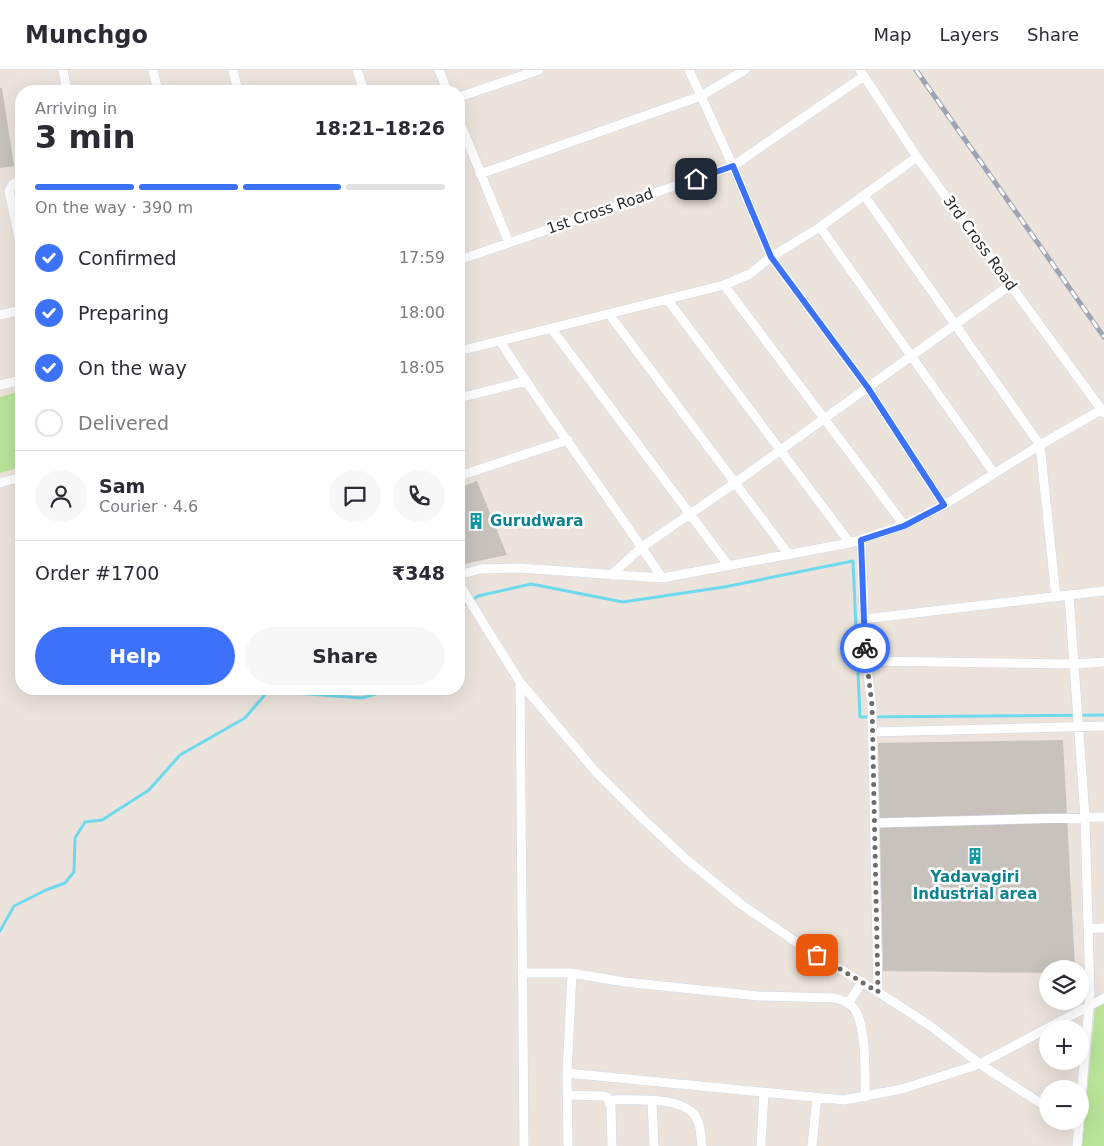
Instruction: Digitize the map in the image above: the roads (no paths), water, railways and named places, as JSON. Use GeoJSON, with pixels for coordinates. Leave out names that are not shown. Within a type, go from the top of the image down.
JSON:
{"type":"FeatureCollection","features":[{"type":"Feature","properties":{"kind":"street"},"geometry":{"type":"LineString","coordinates":[[63,70],[66,85]]}},
{"type":"Feature","properties":{"kind":"street"},"geometry":{"type":"LineString","coordinates":[[153,70],[157,85]]}},
{"type":"Feature","properties":{"kind":"street"},"geometry":{"type":"LineString","coordinates":[[233,70],[237,85]]}},
{"type":"Feature","properties":{"kind":"street"},"geometry":{"type":"LineString","coordinates":[[357,70],[362,85]]}},
{"type":"Feature","properties":{"kind":"street"},"geometry":{"type":"LineString","coordinates":[[439,70],[445,85]]}},
{"type":"Feature","properties":{"kind":"street"},"geometry":{"type":"LineString","coordinates":[[465,95],[521,73],[539,70]]}},
{"type":"Feature","properties":{"kind":"street"},"geometry":{"type":"LineString","coordinates":[[689,70],[733,166],[771,257],[868,388],[944,505]]}},
{"type":"Feature","properties":{"kind":"street"},"geometry":{"type":"LineString","coordinates":[[480,174],[701,96],[744,70]]}},
{"type":"Feature","properties":{"kind":"street","name":"3rd Cross Road"},"geometry":{"type":"LineString","coordinates":[[862,73],[917,157],[1103,412]]}},
{"type":"Feature","properties":{"kind":"street","name":"1st Cross Road"},"geometry":{"type":"LineString","coordinates":[[465,258],[733,166],[862,73]]}},
{"type":"Feature","properties":{"kind":"street"},"geometry":{"type":"LineString","coordinates":[[465,135],[509,243]]}},
{"type":"Feature","properties":{"kind":"street"},"geometry":{"type":"LineString","coordinates":[[465,350],[724,285],[750,274],[771,257],[820,226],[917,157]]}},
{"type":"Feature","properties":{"kind":"street"},"geometry":{"type":"LineString","coordinates":[[15,183],[9,191],[15,220]]}},
{"type":"Feature","properties":{"kind":"street"},"geometry":{"type":"LineString","coordinates":[[864,195],[1040,445],[1056,597]]}},
{"type":"Feature","properties":{"kind":"street"},"geometry":{"type":"LineString","coordinates":[[820,226],[994,473]]}},
{"type":"Feature","properties":{"kind":"street"},"geometry":{"type":"LineString","coordinates":[[724,285],[904,526]]}},
{"type":"Feature","properties":{"kind":"street"},"geometry":{"type":"LineString","coordinates":[[611,575],[642,547],[780,451],[1010,285]]}},
{"type":"Feature","properties":{"kind":"street"},"geometry":{"type":"LineString","coordinates":[[667,299],[850,543]]}},
{"type":"Feature","properties":{"kind":"street"},"geometry":{"type":"LineString","coordinates":[[0,315],[15,311]]}},
{"type":"Feature","properties":{"kind":"street"},"geometry":{"type":"LineString","coordinates":[[609,314],[788,554]]}},
{"type":"Feature","properties":{"kind":"street"},"geometry":{"type":"LineString","coordinates":[[551,328],[728,566]]}},
{"type":"Feature","properties":{"kind":"street"},"geometry":{"type":"LineString","coordinates":[[500,341],[662,578]]}},
{"type":"Feature","properties":{"kind":"street"},"geometry":{"type":"LineString","coordinates":[[0,385],[15,381]]}},
{"type":"Feature","properties":{"kind":"street"},"geometry":{"type":"LineString","coordinates":[[465,396],[526,381]]}},
{"type":"Feature","properties":{"kind":"street"},"geometry":{"type":"LineString","coordinates":[[465,573],[480,569],[519,568],[662,578],[850,543],[861,544],[904,526],[944,505],[1040,445],[1103,412]]}},
{"type":"Feature","properties":{"kind":"street"},"geometry":{"type":"LineString","coordinates":[[465,474],[568,440]]}},
{"type":"Feature","properties":{"kind":"street"},"geometry":{"type":"LineString","coordinates":[[0,483],[15,479]]}},
{"type":"Feature","properties":{"kind":"street"},"geometry":{"type":"LineString","coordinates":[[861,544],[866,661],[872,705],[878,992]]}},
{"type":"Feature","properties":{"kind":"street"},"geometry":{"type":"LineString","coordinates":[[864,618],[1104,591]]}},
{"type":"Feature","properties":{"kind":"street"},"geometry":{"type":"LineString","coordinates":[[465,594],[520,682],[596,772],[687,860],[742,905],[802,946],[932,1027],[980,1064],[1039,1102]]}},
{"type":"Feature","properties":{"kind":"street"},"geometry":{"type":"LineString","coordinates":[[1069,595],[1085,817],[1090,1005],[1083,1080]]}},
{"type":"Feature","properties":{"kind":"street"},"geometry":{"type":"LineString","coordinates":[[866,661],[1075,664],[1104,662]]}},
{"type":"Feature","properties":{"kind":"street"},"geometry":{"type":"LineString","coordinates":[[520,682],[524,1146]]}},
{"type":"Feature","properties":{"kind":"street"},"geometry":{"type":"LineString","coordinates":[[872,729],[1104,726]]}},
{"type":"Feature","properties":{"kind":"street"},"geometry":{"type":"LineString","coordinates":[[875,823],[1104,817]]}},
{"type":"Feature","properties":{"kind":"street"},"geometry":{"type":"LineString","coordinates":[[1088,929],[1104,928]]}},
{"type":"Feature","properties":{"kind":"street"},"geometry":{"type":"LineString","coordinates":[[522,973],[572,973],[624,982],[760,996],[835,998],[843,1000],[854,1007],[858,1018],[865,1049],[866,1097]]}},
{"type":"Feature","properties":{"kind":"street"},"geometry":{"type":"LineString","coordinates":[[568,1146],[567,1073],[572,973]]}},
{"type":"Feature","properties":{"kind":"street"},"geometry":{"type":"LineString","coordinates":[[848,1004],[862,982]]}},
{"type":"Feature","properties":{"kind":"street"},"geometry":{"type":"LineString","coordinates":[[567,1073],[817,1098],[844,1100],[866,1097],[902,1090],[980,1064],[1104,998]]}},
{"type":"Feature","properties":{"kind":"street"},"geometry":{"type":"LineString","coordinates":[[760,1145],[764,1092]]}},
{"type":"Feature","properties":{"kind":"street"},"geometry":{"type":"LineString","coordinates":[[567,1095],[604,1096],[609,1100],[611,1107],[612,1146]]}},
{"type":"Feature","properties":{"kind":"street"},"geometry":{"type":"LineString","coordinates":[[812,1146],[817,1098]]}},
{"type":"Feature","properties":{"kind":"street"},"geometry":{"type":"LineString","coordinates":[[609,1100],[678,1104],[690,1110],[698,1120],[702,1146]]}},
{"type":"Feature","properties":{"kind":"street"},"geometry":{"type":"LineString","coordinates":[[652,1101],[654,1146]]}},
{"type":"Feature","properties":{"kind":"street"},"geometry":{"type":"LineString","coordinates":[[1077,1146],[1079,1130]]}},
{"type":"Feature","properties":{"kind":"waterway"},"geometry":{"type":"LineString","coordinates":[[465,604],[478,596],[531,584],[623,602],[724,587],[853,561],[860,717],[1104,715]]}},
{"type":"Feature","properties":{"kind":"waterway"},"geometry":{"type":"LineString","coordinates":[[0,931],[14,906],[65,883],[74,872],[75,838],[85,822],[102,820],[149,790],[180,755],[245,718],[265,695]]}},
{"type":"Feature","properties":{"kind":"waterway"},"geometry":{"type":"LineString","coordinates":[[322,695],[362,698],[372,695]]}},
{"type":"Feature","properties":{"kind":"railway"},"geometry":{"type":"LineString","coordinates":[[916,70],[1104,337]]}},
{"type":"Feature","properties":{"kind":"place","name":"Gurudwara"},"geometry":{"type":"Point","coordinates":[476,521]}},
{"type":"Feature","properties":{"kind":"place","name":"Yadavagiri Industrial area"},"geometry":{"type":"Point","coordinates":[975,856]}}]}
